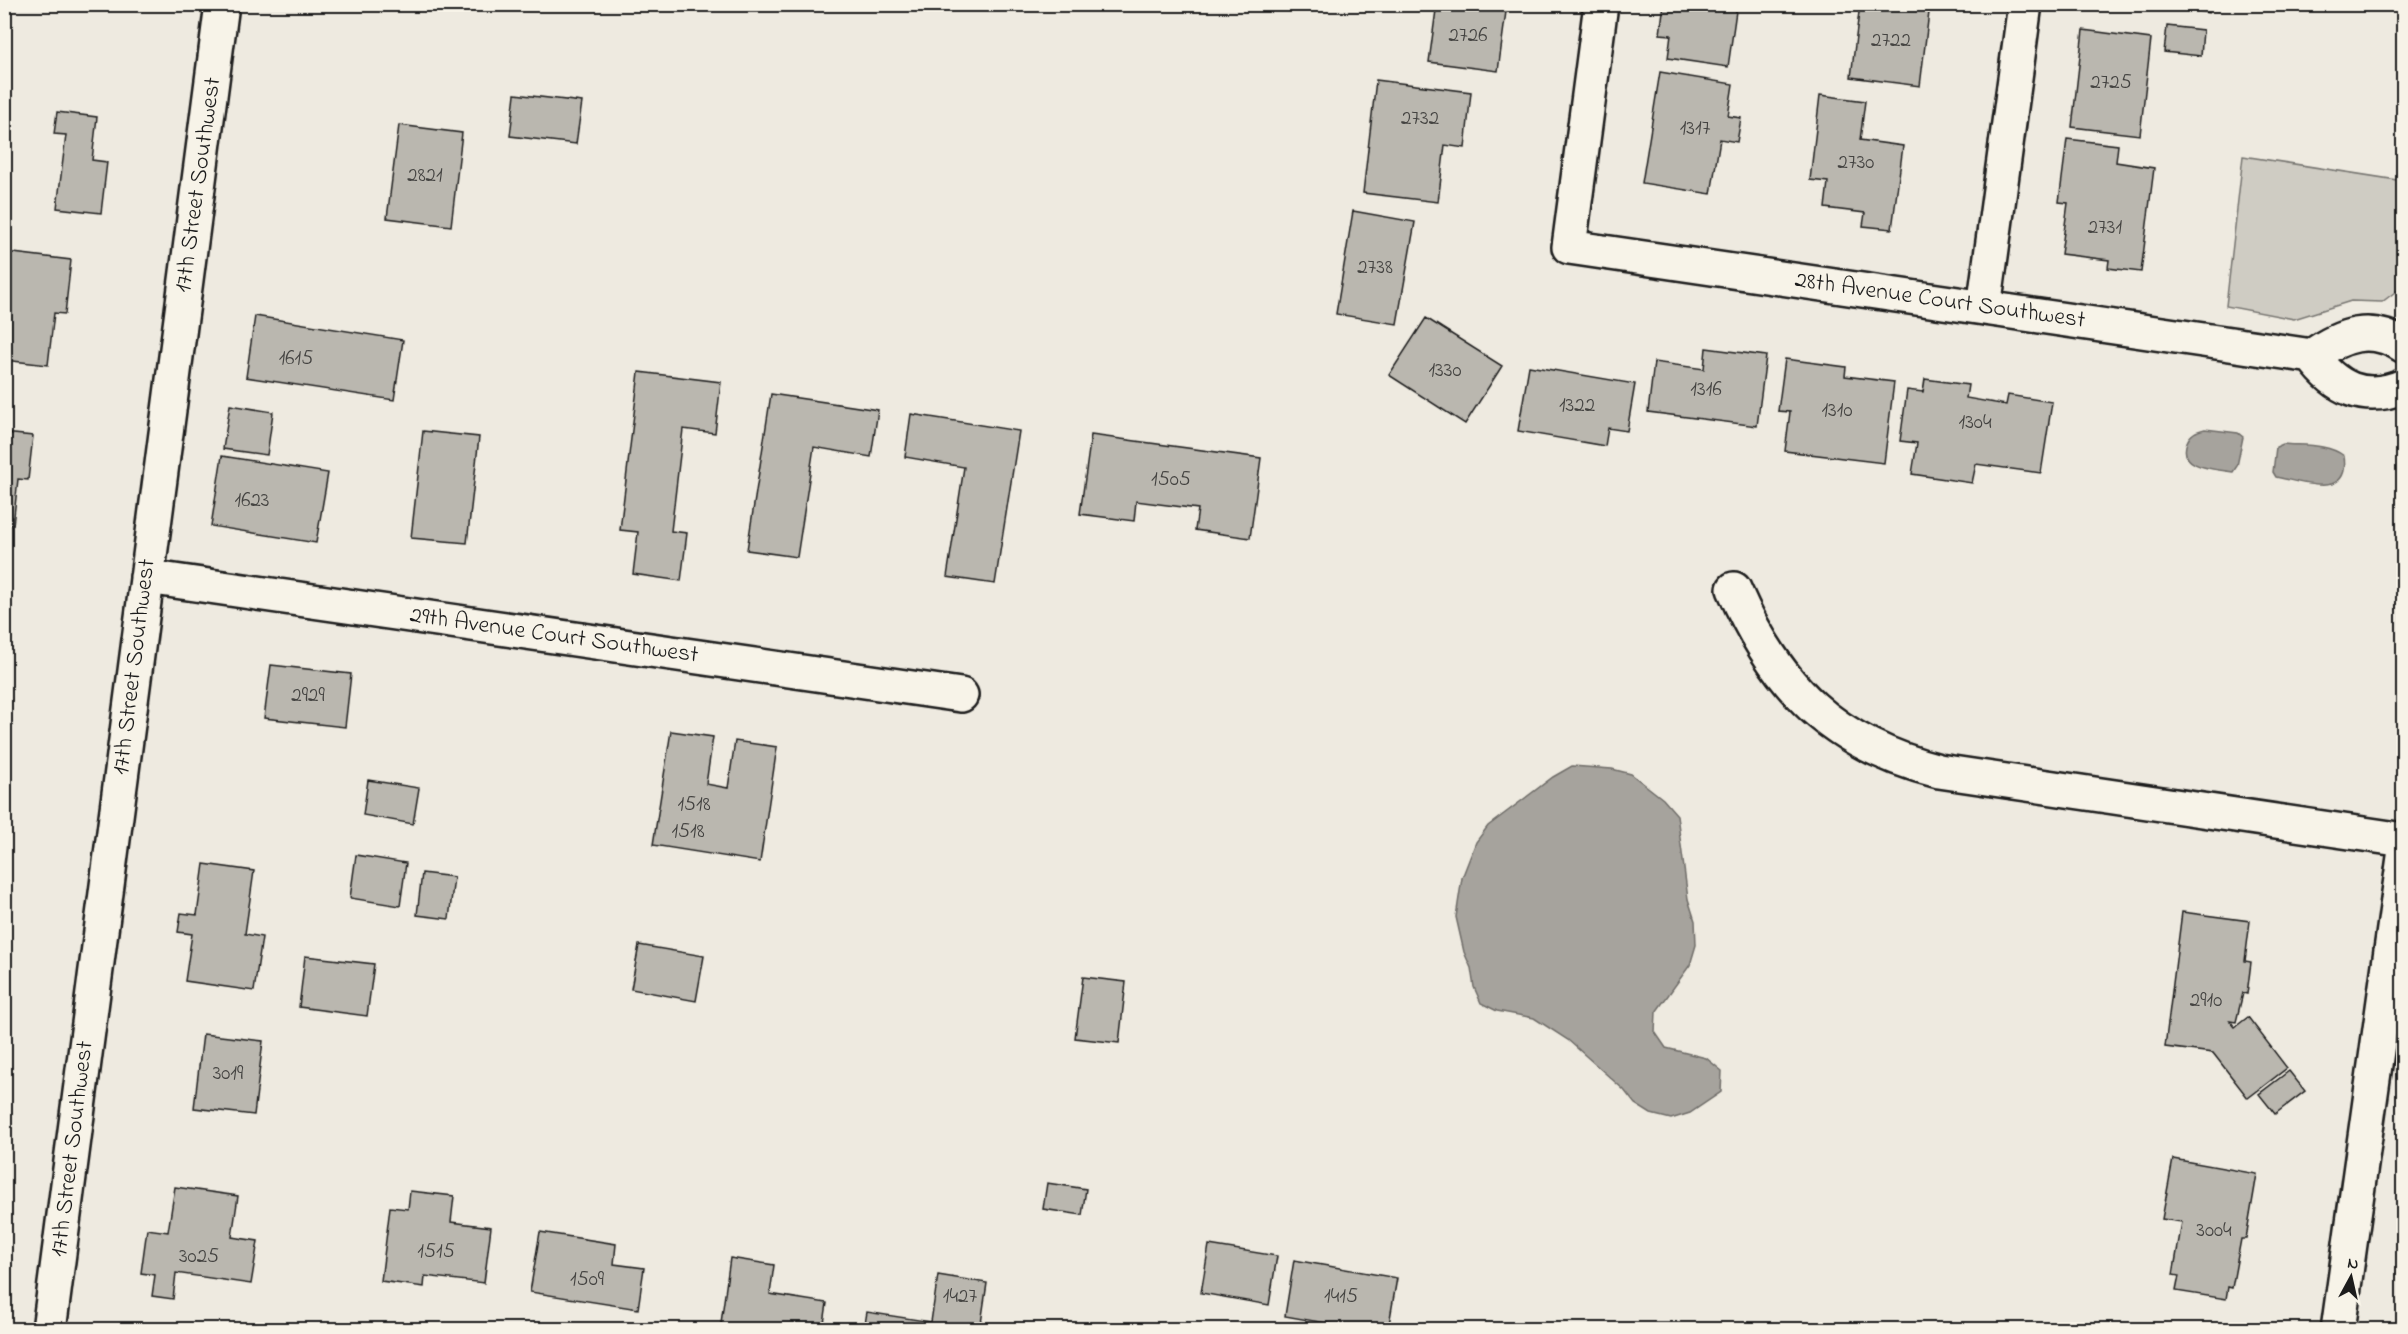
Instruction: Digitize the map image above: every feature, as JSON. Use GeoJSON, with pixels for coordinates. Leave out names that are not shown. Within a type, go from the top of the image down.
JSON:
{"type":"FeatureCollection","features":[{"type":"Feature","properties":{"kind":"street","name":"17th Street Southwest"},"geometry":{"type":"LineString","coordinates":[[49,1329],[222,4]]}},
{"type":"Feature","properties":{"kind":"street","name":"28th Avenue Court Southwest"},"geometry":{"type":"LineString","coordinates":[[1601,4],[1569,248],[2312,356]]}},
{"type":"Feature","properties":{"kind":"street"},"geometry":{"type":"LineString","coordinates":[[1984,308],[2025,4]]}},
{"type":"Feature","properties":{"kind":"street"},"geometry":{"type":"LineString","coordinates":[[2403,346],[2396,341],[2373,335],[2353,334],[2332,341],[2312,356],[2324,372],[2344,387],[2365,393],[2387,393],[2403,386]]}},
{"type":"Feature","properties":{"kind":"street","name":"29th Avenue Court Southwest"},"geometry":{"type":"LineString","coordinates":[[147,577],[961,695]]}},
{"type":"Feature","properties":{"kind":"street"},"geometry":{"type":"LineString","coordinates":[[1734,589],[1765,649],[1784,676],[1805,699],[1850,735],[1872,749],[1905,762],[1939,771],[2403,840]]}},
{"type":"Feature","properties":{"kind":"street"},"geometry":{"type":"LineString","coordinates":[[2338,1329],[2403,857]]}},
{"type":"Feature","properties":{"kind":"shaded area"},"geometry":{"type":"Polygon","coordinates":[[[2243,156],[2403,181],[2403,286],[2382,302],[2351,301],[2294,319],[2226,306],[2243,156]]]}},
{"type":"Feature","properties":{"kind":"shaded area"},"geometry":{"type":"Polygon","coordinates":[[[2205,429],[2238,433],[2243,437],[2237,466],[2233,472],[2200,466],[2187,458],[2185,451],[2188,439],[2194,433],[2205,429]]]}},
{"type":"Feature","properties":{"kind":"shaded area"},"geometry":{"type":"Polygon","coordinates":[[[2283,444],[2323,447],[2338,452],[2344,456],[2344,470],[2340,479],[2332,484],[2322,485],[2276,477],[2273,472],[2276,447],[2283,444]]]}},
{"type":"Feature","properties":{"kind":"shaded area"},"geometry":{"type":"Polygon","coordinates":[[[1572,766],[1612,769],[1631,774],[1663,799],[1677,815],[1688,899],[1695,921],[1696,945],[1690,965],[1656,1012],[1655,1032],[1666,1048],[1706,1058],[1722,1071],[1721,1092],[1690,1113],[1671,1119],[1651,1114],[1635,1104],[1624,1090],[1568,1040],[1534,1018],[1497,1011],[1481,1003],[1464,952],[1456,917],[1462,878],[1476,842],[1488,826],[1553,777],[1572,766]]]}},
{"type":"Feature","properties":{"kind":"building"},"geometry":{"type":"Polygon","coordinates":[[[1424,4],[1507,4],[1498,71],[1429,62],[1436,10],[1424,8],[1424,4]]]}},
{"type":"Feature","properties":{"kind":"building"},"geometry":{"type":"Polygon","coordinates":[[[1664,4],[1737,4],[1728,67],[1668,58],[1671,35],[1660,34],[1664,4]]]}},
{"type":"Feature","properties":{"kind":"building"},"geometry":{"type":"Polygon","coordinates":[[[1860,4],[1930,4],[1920,86],[1851,77],[1860,4]]]}},
{"type":"Feature","properties":{"kind":"building"},"geometry":{"type":"Polygon","coordinates":[[[2152,4],[2210,4],[2209,13],[2152,4]]]}},
{"type":"Feature","properties":{"kind":"building"},"geometry":{"type":"Polygon","coordinates":[[[2167,26],[2203,30],[2201,56],[2164,52],[2167,26]]]}},
{"type":"Feature","properties":{"kind":"building"},"geometry":{"type":"Polygon","coordinates":[[[2083,30],[2151,39],[2140,135],[2072,127],[2083,30]]]}},
{"type":"Feature","properties":{"kind":"building"},"geometry":{"type":"Polygon","coordinates":[[[1660,72],[1733,84],[1728,116],[1741,118],[1737,142],[1720,139],[1711,194],[1642,183],[1660,72]]]}},
{"type":"Feature","properties":{"kind":"building"},"geometry":{"type":"Polygon","coordinates":[[[1376,80],[1471,92],[1465,148],[1445,145],[1438,202],[1363,193],[1376,80]]]}},
{"type":"Feature","properties":{"kind":"building"},"geometry":{"type":"Polygon","coordinates":[[[515,94],[582,102],[576,144],[510,136],[515,94]]]}},
{"type":"Feature","properties":{"kind":"building"},"geometry":{"type":"Polygon","coordinates":[[[1820,95],[1865,101],[1860,140],[1903,146],[1892,229],[1863,226],[1865,213],[1825,208],[1828,182],[1810,180],[1820,95]]]}},
{"type":"Feature","properties":{"kind":"building"},"geometry":{"type":"Polygon","coordinates":[[[57,112],[97,117],[92,160],[107,162],[101,213],[57,208],[66,135],[54,134],[57,112]]]}},
{"type":"Feature","properties":{"kind":"building"},"geometry":{"type":"Polygon","coordinates":[[[399,125],[462,133],[451,226],[387,218],[399,125]]]}},
{"type":"Feature","properties":{"kind":"building"},"geometry":{"type":"Polygon","coordinates":[[[2067,139],[2118,145],[2116,162],[2154,168],[2141,272],[2108,268],[2109,260],[2061,254],[2068,203],[2059,202],[2067,139]]]}},
{"type":"Feature","properties":{"kind":"building"},"geometry":{"type":"Polygon","coordinates":[[[1353,211],[1415,222],[1397,324],[1336,314],[1353,211]]]}},
{"type":"Feature","properties":{"kind":"building"},"geometry":{"type":"Polygon","coordinates":[[[5,252],[71,260],[65,314],[54,313],[48,365],[4,360],[5,252]]]}},
{"type":"Feature","properties":{"kind":"building"},"geometry":{"type":"Polygon","coordinates":[[[255,316],[403,340],[394,400],[246,377],[255,316]]]}},
{"type":"Feature","properties":{"kind":"building"},"geometry":{"type":"Polygon","coordinates":[[[1426,318],[1502,366],[1465,424],[1389,375],[1426,318]]]}},
{"type":"Feature","properties":{"kind":"building"},"geometry":{"type":"Polygon","coordinates":[[[1706,348],[1766,356],[1757,426],[1648,412],[1654,362],[1704,369],[1706,348]]]}},
{"type":"Feature","properties":{"kind":"building"},"geometry":{"type":"Polygon","coordinates":[[[1785,359],[1846,367],[1845,376],[1894,382],[1884,463],[1785,451],[1790,412],[1778,411],[1785,359]]]}},
{"type":"Feature","properties":{"kind":"building"},"geometry":{"type":"Polygon","coordinates":[[[1529,366],[1635,384],[1627,431],[1608,428],[1605,446],[1518,431],[1529,366]]]}},
{"type":"Feature","properties":{"kind":"building"},"geometry":{"type":"Polygon","coordinates":[[[639,372],[721,382],[715,433],[683,429],[671,531],[687,533],[681,581],[633,574],[638,532],[620,530],[639,372]]]}},
{"type":"Feature","properties":{"kind":"building"},"geometry":{"type":"Polygon","coordinates":[[[1925,379],[1968,385],[1966,398],[2006,405],[2008,395],[2052,402],[2041,473],[1976,464],[1972,483],[1912,474],[1917,443],[1900,441],[1907,390],[1923,392],[1925,379]]]}},
{"type":"Feature","properties":{"kind":"building"},"geometry":{"type":"Polygon","coordinates":[[[771,394],[878,410],[871,457],[814,447],[797,557],[747,550],[771,394]]]}},
{"type":"Feature","properties":{"kind":"building"},"geometry":{"type":"Polygon","coordinates":[[[230,405],[273,412],[267,455],[223,449],[230,405]]]}},
{"type":"Feature","properties":{"kind":"building"},"geometry":{"type":"Polygon","coordinates":[[[911,414],[1019,431],[995,584],[947,577],[964,467],[905,457],[911,414]]]}},
{"type":"Feature","properties":{"kind":"building"},"geometry":{"type":"Polygon","coordinates":[[[423,431],[479,437],[467,543],[411,538],[423,431]]]}},
{"type":"Feature","properties":{"kind":"building"},"geometry":{"type":"Polygon","coordinates":[[[4,433],[33,436],[28,480],[18,479],[13,525],[4,524],[4,433]]]}},
{"type":"Feature","properties":{"kind":"building"},"geometry":{"type":"Polygon","coordinates":[[[1091,435],[1261,458],[1250,538],[1195,530],[1198,509],[1136,501],[1134,521],[1080,514],[1091,435]]]}},
{"type":"Feature","properties":{"kind":"building"},"geometry":{"type":"Polygon","coordinates":[[[222,456],[328,473],[316,543],[211,526],[222,456]]]}},
{"type":"Feature","properties":{"kind":"building"},"geometry":{"type":"Polygon","coordinates":[[[271,665],[351,674],[345,727],[264,718],[271,665]]]}},
{"type":"Feature","properties":{"kind":"building"},"geometry":{"type":"Polygon","coordinates":[[[671,731],[713,737],[706,784],[728,788],[735,741],[777,747],[760,862],[653,845],[671,731]]]}},
{"type":"Feature","properties":{"kind":"building"},"geometry":{"type":"Polygon","coordinates":[[[368,780],[419,788],[413,824],[363,815],[368,780]]]}},
{"type":"Feature","properties":{"kind":"building"},"geometry":{"type":"Polygon","coordinates":[[[356,855],[406,863],[400,906],[350,898],[356,855]]]}},
{"type":"Feature","properties":{"kind":"building"},"geometry":{"type":"Polygon","coordinates":[[[204,864],[254,871],[245,934],[262,937],[254,991],[185,981],[192,934],[178,932],[181,913],[197,915],[204,864]]]}},
{"type":"Feature","properties":{"kind":"building"},"geometry":{"type":"Polygon","coordinates":[[[422,873],[454,877],[449,919],[417,915],[422,873]]]}},
{"type":"Feature","properties":{"kind":"building"},"geometry":{"type":"Polygon","coordinates":[[[2182,912],[2250,921],[2245,961],[2251,962],[2247,994],[2243,993],[2236,1022],[2230,1021],[2235,1027],[2248,1017],[2287,1068],[2248,1098],[2213,1053],[2165,1047],[2182,912]]]}},
{"type":"Feature","properties":{"kind":"building"},"geometry":{"type":"Polygon","coordinates":[[[639,945],[704,956],[696,1001],[631,989],[639,945]]]}},
{"type":"Feature","properties":{"kind":"building"},"geometry":{"type":"Polygon","coordinates":[[[305,956],[374,964],[367,1016],[299,1007],[305,956]]]}},
{"type":"Feature","properties":{"kind":"building"},"geometry":{"type":"Polygon","coordinates":[[[1083,977],[1126,982],[1119,1043],[1075,1038],[1083,977]]]}},
{"type":"Feature","properties":{"kind":"building"},"geometry":{"type":"Polygon","coordinates":[[[203,1034],[263,1041],[254,1115],[194,1108],[203,1034]]]}},
{"type":"Feature","properties":{"kind":"building"},"geometry":{"type":"Polygon","coordinates":[[[2289,1071],[2305,1091],[2275,1114],[2259,1094],[2289,1071]]]}},
{"type":"Feature","properties":{"kind":"building"},"geometry":{"type":"Polygon","coordinates":[[[2173,1159],[2257,1174],[2246,1239],[2241,1239],[2232,1288],[2228,1287],[2226,1299],[2176,1291],[2179,1276],[2173,1275],[2182,1222],[2162,1219],[2173,1159]]]}},
{"type":"Feature","properties":{"kind":"building"},"geometry":{"type":"Polygon","coordinates":[[[1047,1183],[1086,1189],[1082,1215],[1043,1209],[1047,1183]]]}},
{"type":"Feature","properties":{"kind":"building"},"geometry":{"type":"Polygon","coordinates":[[[175,1187],[238,1196],[232,1237],[258,1241],[251,1284],[176,1273],[173,1299],[152,1296],[155,1275],[141,1273],[147,1229],[168,1232],[175,1187]]]}},
{"type":"Feature","properties":{"kind":"building"},"geometry":{"type":"Polygon","coordinates":[[[410,1191],[454,1196],[451,1222],[491,1227],[484,1283],[425,1276],[424,1287],[381,1281],[390,1207],[408,1209],[410,1191]]]}},
{"type":"Feature","properties":{"kind":"building"},"geometry":{"type":"Polygon","coordinates":[[[540,1232],[616,1244],[614,1264],[644,1268],[638,1309],[530,1292],[540,1232]]]}},
{"type":"Feature","properties":{"kind":"building"},"geometry":{"type":"Polygon","coordinates":[[[1209,1245],[1277,1256],[1269,1305],[1201,1293],[1209,1245]]]}},
{"type":"Feature","properties":{"kind":"building"},"geometry":{"type":"Polygon","coordinates":[[[730,1258],[774,1265],[770,1294],[827,1303],[823,1330],[720,1330],[730,1258]]]}},
{"type":"Feature","properties":{"kind":"building"},"geometry":{"type":"Polygon","coordinates":[[[1294,1260],[1397,1278],[1388,1330],[1365,1330],[1285,1316],[1294,1260]]]}},
{"type":"Feature","properties":{"kind":"building"},"geometry":{"type":"Polygon","coordinates":[[[938,1275],[987,1283],[980,1330],[864,1330],[867,1312],[931,1322],[938,1275]]]}}]}
